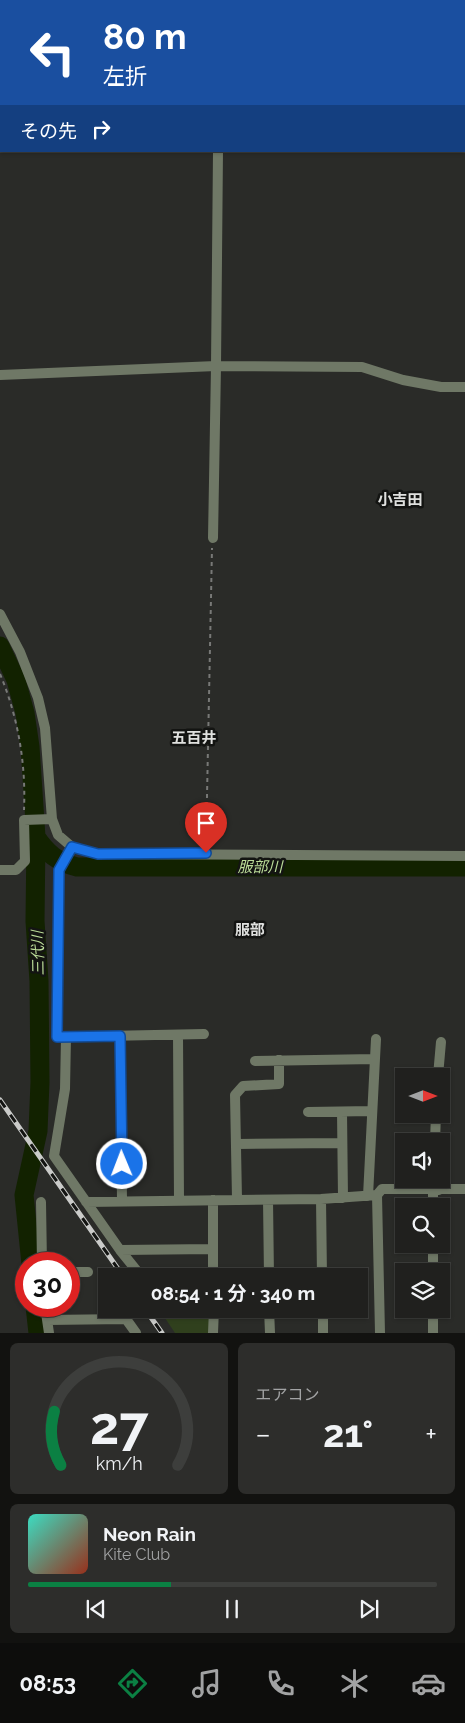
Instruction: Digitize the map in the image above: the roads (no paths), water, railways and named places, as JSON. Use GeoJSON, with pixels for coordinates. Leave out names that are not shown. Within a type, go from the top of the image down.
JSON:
{"type":"FeatureCollection","features":[{"type":"Feature","properties":{"kind":"street"},"geometry":{"type":"LineString","coordinates":[[213,538],[218,152]]}},
{"type":"Feature","properties":{"kind":"street"},"geometry":{"type":"LineString","coordinates":[[0,374],[216,366],[362,367],[403,380],[465,388]]}},
{"type":"Feature","properties":{"kind":"street"},"geometry":{"type":"LineString","coordinates":[[0,614],[20,652],[38,698],[45,728],[51,819],[58,835],[70,850],[98,854],[206,853],[465,856]]}},
{"type":"Feature","properties":{"kind":"street"},"geometry":{"type":"LineString","coordinates":[[0,870],[16,870],[25,861],[26,820],[51,819]]}},
{"type":"Feature","properties":{"kind":"street"},"geometry":{"type":"LineString","coordinates":[[70,850],[59,870],[57,1037],[204,1034]]}},
{"type":"Feature","properties":{"kind":"street"},"geometry":{"type":"LineString","coordinates":[[178,1034],[179,1200]]}},
{"type":"Feature","properties":{"kind":"street"},"geometry":{"type":"LineString","coordinates":[[120,1036],[122,1201]]}},
{"type":"Feature","properties":{"kind":"street"},"geometry":{"type":"LineString","coordinates":[[66,1037],[65,1089],[54,1156],[135,1268]]}},
{"type":"Feature","properties":{"kind":"street"},"geometry":{"type":"LineString","coordinates":[[376,1039],[372,1111],[372,1196],[380,1333]]}},
{"type":"Feature","properties":{"kind":"street"},"geometry":{"type":"LineString","coordinates":[[438,1068],[440,1042]]}},
{"type":"Feature","properties":{"kind":"street"},"geometry":{"type":"LineString","coordinates":[[255,1061],[375,1059]]}},
{"type":"Feature","properties":{"kind":"street"},"geometry":{"type":"LineString","coordinates":[[237,1199],[235,1095],[243,1086],[279,1084],[279,1060]]}},
{"type":"Feature","properties":{"kind":"street"},"geometry":{"type":"LineString","coordinates":[[308,1112],[372,1111]]}},
{"type":"Feature","properties":{"kind":"street"},"geometry":{"type":"LineString","coordinates":[[342,1112],[343,1198]]}},
{"type":"Feature","properties":{"kind":"street"},"geometry":{"type":"LineString","coordinates":[[237,1144],[342,1143]]}},
{"type":"Feature","properties":{"kind":"street"},"geometry":{"type":"LineString","coordinates":[[86,1202],[321,1199],[372,1196],[382,1190],[465,1189]]}},
{"type":"Feature","properties":{"kind":"street"},"geometry":{"type":"LineString","coordinates":[[434,1198],[436,1190]]}},
{"type":"Feature","properties":{"kind":"street"},"geometry":{"type":"LineString","coordinates":[[321,1199],[322,1268]]}},
{"type":"Feature","properties":{"kind":"street"},"geometry":{"type":"LineString","coordinates":[[213,1200],[214,1268]]}},
{"type":"Feature","properties":{"kind":"street"},"geometry":{"type":"LineString","coordinates":[[268,1200],[269,1268]]}},
{"type":"Feature","properties":{"kind":"street"},"geometry":{"type":"LineString","coordinates":[[41,1202],[42,1252]]}},
{"type":"Feature","properties":{"kind":"street"},"geometry":{"type":"LineString","coordinates":[[120,1250],[213,1249]]}},
{"type":"Feature","properties":{"kind":"street"},"geometry":{"type":"LineString","coordinates":[[80,1272],[88,1272]]}},
{"type":"Feature","properties":{"kind":"street"},"geometry":{"type":"LineString","coordinates":[[47,1317],[48,1333]]}},
{"type":"Feature","properties":{"kind":"street"},"geometry":{"type":"LineString","coordinates":[[213,1333],[214,1318]]}},
{"type":"Feature","properties":{"kind":"street"},"geometry":{"type":"LineString","coordinates":[[269,1318],[270,1333]]}},
{"type":"Feature","properties":{"kind":"street"},"geometry":{"type":"LineString","coordinates":[[323,1318],[323,1333]]}},
{"type":"Feature","properties":{"kind":"street"},"geometry":{"type":"LineString","coordinates":[[433,1318],[433,1333]]}},
{"type":"Feature","properties":{"kind":"street"},"geometry":{"type":"LineString","coordinates":[[47,1320],[126,1319],[136,1333]]}},
{"type":"Feature","properties":{"kind":"waterway","name":"三代川"},"geometry":{"type":"LineString","coordinates":[[0,646],[16,680],[25,713],[30,747],[36,837],[35,921],[39,981],[40,1082],[38,1131],[24,1195],[30,1252]]}},
{"type":"Feature","properties":{"kind":"waterway","name":"服部川"},"geometry":{"type":"LineString","coordinates":[[36,837],[53,856],[77,867],[465,867]]}},
{"type":"Feature","properties":{"kind":"waterway","name":"三代川"},"geometry":{"type":"LineString","coordinates":[[36,1317],[38,1333]]}},
{"type":"Feature","properties":{"kind":"railway"},"geometry":{"type":"LineString","coordinates":[[0,1100],[117,1268]]}},
{"type":"Feature","properties":{"kind":"railway"},"geometry":{"type":"LineString","coordinates":[[151,1318],[162,1333]]}},
{"type":"Feature","properties":{"kind":"district","name":"小吉田"},"geometry":{"type":"Point","coordinates":[400,500]}},
{"type":"Feature","properties":{"kind":"district","name":"五百井"},"geometry":{"type":"Point","coordinates":[194,738]}},
{"type":"Feature","properties":{"kind":"district","name":"服部"},"geometry":{"type":"Point","coordinates":[250,930]}}]}
